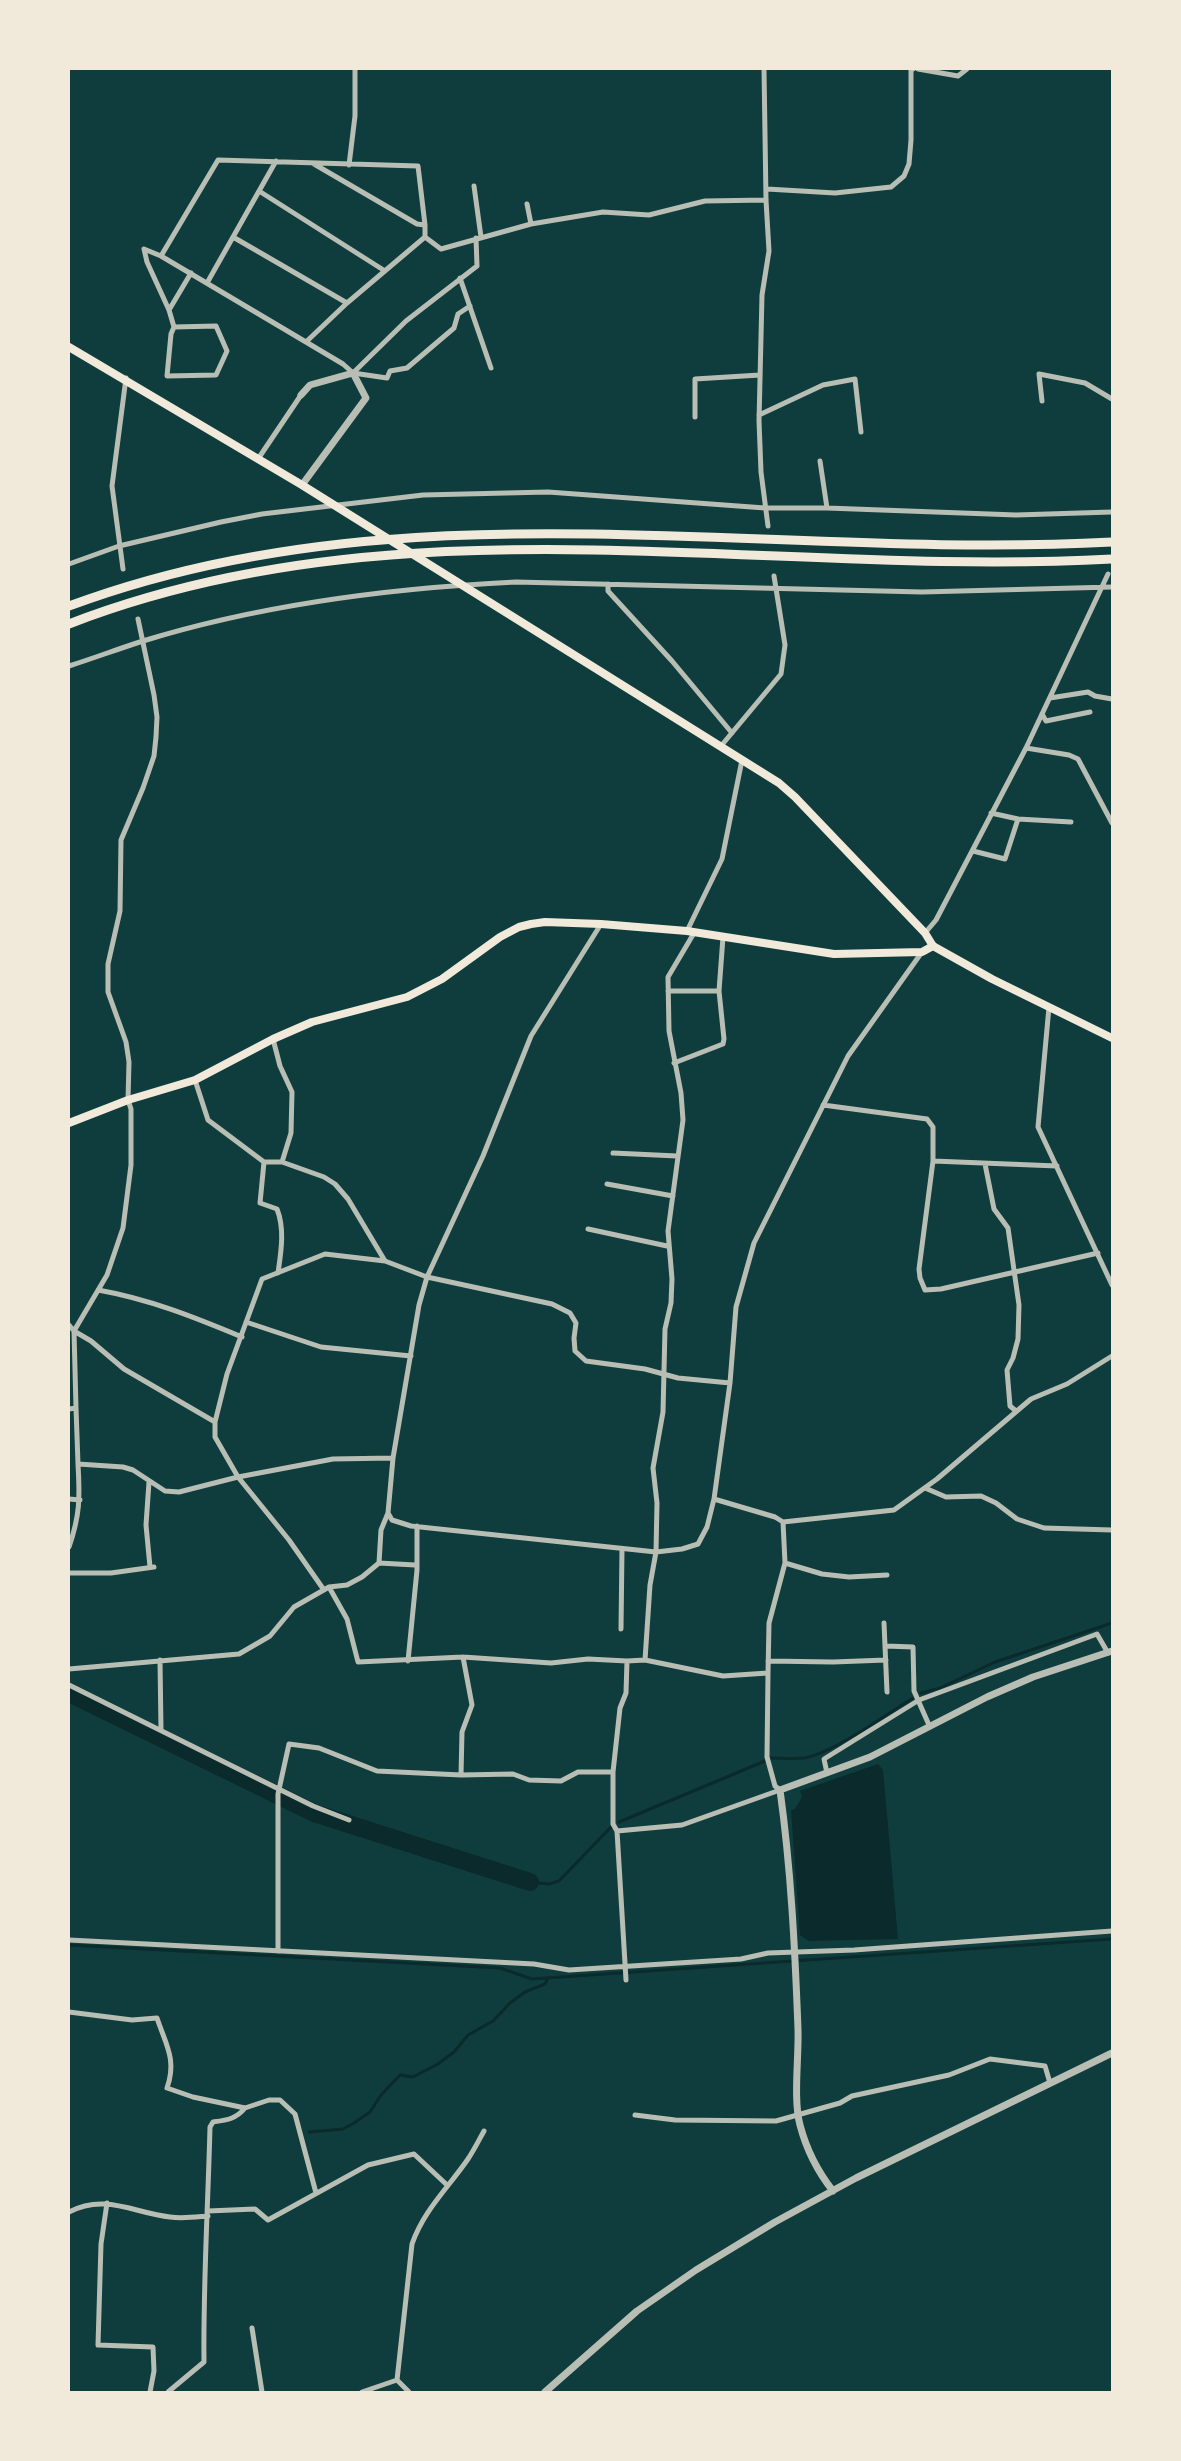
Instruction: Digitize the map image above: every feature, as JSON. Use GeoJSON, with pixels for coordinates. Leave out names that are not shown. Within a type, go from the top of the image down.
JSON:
{"type":"FeatureCollection","features":[{"type":"Feature","properties":{"kind":"highway"},"geometry":{"type":"LineString","coordinates":[[69,606],[116,589],[211,564],[308,547],[422,536],[542,532],[976,544],[1112,542]]}},
{"type":"Feature","properties":{"kind":"highway"},"geometry":{"type":"LineString","coordinates":[[69,624],[123,605],[214,581],[301,565],[439,552],[597,549],[971,561],[1112,559]]}},
{"type":"Feature","properties":{"kind":"main road"},"geometry":{"type":"LineString","coordinates":[[69,347],[126,378],[302,485],[778,783],[795,797],[924,933],[933,946],[1112,1038]]}},
{"type":"Feature","properties":{"kind":"main road"},"geometry":{"type":"LineString","coordinates":[[69,1123],[128,1100],[195,1080],[273,1039],[312,1022],[408,997],[442,979],[500,937],[519,927],[545,922],[601,924],[690,932],[834,954],[922,952],[933,946]]}},
{"type":"Feature","properties":{"kind":"street"},"geometry":{"type":"LineString","coordinates":[[349,165],[355,116],[355,69]]}},
{"type":"Feature","properties":{"kind":"street"},"geometry":{"type":"LineString","coordinates":[[764,69],[769,251],[762,296],[759,415],[761,472],[768,526]]}},
{"type":"Feature","properties":{"kind":"street"},"geometry":{"type":"LineString","coordinates":[[767,189],[835,193],[891,187],[904,176],[909,164],[912,140],[911,70],[913,69]]}},
{"type":"Feature","properties":{"kind":"street"},"geometry":{"type":"LineString","coordinates":[[918,69],[958,76],[967,69]]}},
{"type":"Feature","properties":{"kind":"street"},"geometry":{"type":"LineString","coordinates":[[161,256],[218,160],[418,166],[425,237],[347,303],[306,342]]}},
{"type":"Feature","properties":{"kind":"street"},"geometry":{"type":"LineString","coordinates":[[207,283],[276,161]]}},
{"type":"Feature","properties":{"kind":"street"},"geometry":{"type":"LineString","coordinates":[[313,163],[417,224],[425,225]]}},
{"type":"Feature","properties":{"kind":"street"},"geometry":{"type":"LineString","coordinates":[[353,373],[406,321],[477,266],[478,237],[474,186]]}},
{"type":"Feature","properties":{"kind":"street"},"geometry":{"type":"LineString","coordinates":[[259,191],[385,271]]}},
{"type":"Feature","properties":{"kind":"street"},"geometry":{"type":"LineString","coordinates":[[425,237],[441,249],[531,224],[603,212],[649,215],[705,201],[766,200]]}},
{"type":"Feature","properties":{"kind":"street"},"geometry":{"type":"LineString","coordinates":[[527,204],[531,224]]}},
{"type":"Feature","properties":{"kind":"street"},"geometry":{"type":"LineString","coordinates":[[233,237],[347,303]]}},
{"type":"Feature","properties":{"kind":"street"},"geometry":{"type":"LineString","coordinates":[[174,327],[216,326],[226,351],[216,375],[167,376],[171,334],[174,327],[169,310],[147,262],[144,249],[191,273],[343,364],[353,373],[366,398],[302,485]]}},
{"type":"Feature","properties":{"kind":"street"},"geometry":{"type":"LineString","coordinates":[[169,310],[191,273]]}},
{"type":"Feature","properties":{"kind":"street"},"geometry":{"type":"LineString","coordinates":[[460,278],[491,368]]}},
{"type":"Feature","properties":{"kind":"street"},"geometry":{"type":"LineString","coordinates":[[258,459],[310,385],[353,373],[387,378],[390,371],[407,368],[454,328],[458,314],[470,306]]}},
{"type":"Feature","properties":{"kind":"street"},"geometry":{"type":"LineString","coordinates":[[1042,401],[1039,374],[1084,383],[1112,399]]}},
{"type":"Feature","properties":{"kind":"street"},"geometry":{"type":"LineString","coordinates":[[695,417],[695,379],[760,375]]}},
{"type":"Feature","properties":{"kind":"street"},"geometry":{"type":"LineString","coordinates":[[123,569],[112,486],[126,378]]}},
{"type":"Feature","properties":{"kind":"street"},"geometry":{"type":"LineString","coordinates":[[759,415],[823,385],[855,379],[861,432]]}},
{"type":"Feature","properties":{"kind":"street"},"geometry":{"type":"LineString","coordinates":[[820,461],[827,508]]}},
{"type":"Feature","properties":{"kind":"street"},"geometry":{"type":"LineString","coordinates":[[69,564],[119,546],[221,522],[423,495],[548,492],[765,508],[1016,515],[1112,512]]}},
{"type":"Feature","properties":{"kind":"street"},"geometry":{"type":"LineString","coordinates":[[924,933],[936,920],[1026,748],[1108,574]]}},
{"type":"Feature","properties":{"kind":"street"},"geometry":{"type":"LineString","coordinates":[[721,746],[781,674],[784,645],[774,576]]}},
{"type":"Feature","properties":{"kind":"street"},"geometry":{"type":"LineString","coordinates":[[69,666],[142,641],[253,614],[360,594],[461,585],[516,582],[922,592],[1112,587]]}},
{"type":"Feature","properties":{"kind":"street"},"geometry":{"type":"LineString","coordinates":[[608,584],[608,591],[672,661],[732,733]]}},
{"type":"Feature","properties":{"kind":"street"},"geometry":{"type":"LineString","coordinates":[[69,1547],[78,1521],[80,1500],[74,1332],[107,1275],[123,1228],[132,1165],[132,1109],[128,1100],[129,1062],[126,1042],[108,992],[108,964],[120,911],[122,840],[154,756],[156,737],[157,717],[138,619]]}},
{"type":"Feature","properties":{"kind":"street"},"geometry":{"type":"LineString","coordinates":[[1050,698],[1088,692],[1095,696],[1112,699]]}},
{"type":"Feature","properties":{"kind":"street"},"geometry":{"type":"LineString","coordinates":[[1042,714],[1046,721],[1090,712]]}},
{"type":"Feature","properties":{"kind":"street"},"geometry":{"type":"LineString","coordinates":[[1026,748],[1068,755],[1078,759],[1112,823]]}},
{"type":"Feature","properties":{"kind":"street"},"geometry":{"type":"LineString","coordinates":[[645,1660],[650,1585],[656,1552],[657,1503],[652,1468],[663,1412],[664,1329],[671,1303],[672,1279],[667,1246],[683,1120],[681,1093],[669,1031],[668,977],[722,859],[742,760]]}},
{"type":"Feature","properties":{"kind":"street"},"geometry":{"type":"LineString","coordinates":[[991,813],[1018,819],[1071,822]]}},
{"type":"Feature","properties":{"kind":"street"},"geometry":{"type":"LineString","coordinates":[[973,851],[1005,859],[1018,819]]}},
{"type":"Feature","properties":{"kind":"street"},"geometry":{"type":"LineString","coordinates":[[379,1563],[381,1530],[388,1513],[393,1458],[419,1305],[426,1277],[483,1156],[531,1036],[601,924]]}},
{"type":"Feature","properties":{"kind":"street"},"geometry":{"type":"LineString","coordinates":[[674,1062],[723,1044],[719,991],[723,937]]}},
{"type":"Feature","properties":{"kind":"street"},"geometry":{"type":"LineString","coordinates":[[388,1513],[392,1520],[417,1526],[622,1549],[656,1552],[682,1549],[699,1544],[707,1527],[714,1499],[730,1383],[736,1307],[754,1243],[848,1056],[922,952]]}},
{"type":"Feature","properties":{"kind":"street"},"geometry":{"type":"LineString","coordinates":[[668,991],[719,991]]}},
{"type":"Feature","properties":{"kind":"street"},"geometry":{"type":"LineString","coordinates":[[1049,1007],[1038,1127],[1112,1285]]}},
{"type":"Feature","properties":{"kind":"street"},"geometry":{"type":"LineString","coordinates":[[273,1039],[280,1066],[292,1092],[291,1133],[282,1162]]}},
{"type":"Feature","properties":{"kind":"street"},"geometry":{"type":"LineString","coordinates":[[195,1080],[208,1120],[264,1162],[282,1162],[324,1177],[335,1184],[348,1199],[385,1261]]}},
{"type":"Feature","properties":{"kind":"street"},"geometry":{"type":"LineString","coordinates":[[823,1105],[927,1119],[933,1127],[933,1161],[919,1269],[925,1290],[940,1289],[1098,1253]]}},
{"type":"Feature","properties":{"kind":"street"},"geometry":{"type":"LineString","coordinates":[[613,1153],[677,1156]]}},
{"type":"Feature","properties":{"kind":"street"},"geometry":{"type":"LineString","coordinates":[[933,1161],[1058,1166]]}},
{"type":"Feature","properties":{"kind":"street"},"geometry":{"type":"LineString","coordinates":[[264,1162],[260,1203],[277,1209],[280,1218],[281,1243],[278,1273]]}},
{"type":"Feature","properties":{"kind":"street"},"geometry":{"type":"LineString","coordinates":[[985,1164],[994,1209],[1008,1228],[1013,1248],[1019,1305],[1018,1339],[1007,1370],[1010,1406],[1016,1411]]}},
{"type":"Feature","properties":{"kind":"street"},"geometry":{"type":"LineString","coordinates":[[607,1184],[673,1196]]}},
{"type":"Feature","properties":{"kind":"street"},"geometry":{"type":"LineString","coordinates":[[588,1229],[667,1246]]}},
{"type":"Feature","properties":{"kind":"street"},"geometry":{"type":"LineString","coordinates":[[730,1383],[665,1375],[645,1369],[586,1361],[575,1351],[576,1323],[570,1312],[552,1304],[426,1277],[385,1261],[325,1254],[262,1279],[227,1374],[215,1422],[215,1437],[238,1477],[348,1619],[358,1662],[463,1657],[551,1664],[588,1659],[645,1660],[723,1676],[768,1673]]}},
{"type":"Feature","properties":{"kind":"street"},"geometry":{"type":"LineString","coordinates":[[98,1290],[168,1307],[242,1337]]}},
{"type":"Feature","properties":{"kind":"street"},"geometry":{"type":"LineString","coordinates":[[246,1322],[321,1347],[411,1356]]}},
{"type":"Feature","properties":{"kind":"street"},"geometry":{"type":"LineString","coordinates":[[69,1325],[74,1332],[91,1341],[124,1369],[215,1422]]}},
{"type":"Feature","properties":{"kind":"street"},"geometry":{"type":"LineString","coordinates":[[714,1499],[775,1517],[783,1522],[894,1510],[1031,1399],[1066,1384],[1112,1356]]}},
{"type":"Feature","properties":{"kind":"street"},"geometry":{"type":"LineString","coordinates":[[69,1409],[76,1408]]}},
{"type":"Feature","properties":{"kind":"street"},"geometry":{"type":"LineString","coordinates":[[78,1464],[123,1467],[133,1470],[165,1491],[179,1492],[238,1477],[333,1459],[393,1458]]}},
{"type":"Feature","properties":{"kind":"street"},"geometry":{"type":"LineString","coordinates":[[69,1573],[111,1573],[152,1567],[146,1525],[149,1482]]}},
{"type":"Feature","properties":{"kind":"street"},"geometry":{"type":"LineString","coordinates":[[924,1488],[946,1497],[981,1496],[996,1503],[1017,1519],[1044,1528],[1112,1530]]}},
{"type":"Feature","properties":{"kind":"street"},"geometry":{"type":"LineString","coordinates":[[69,1499],[80,1500]]}},
{"type":"Feature","properties":{"kind":"street"},"geometry":{"type":"LineString","coordinates":[[783,1522],[785,1563],[770,1623],[767,1757],[775,1786],[780,1791],[796,1973],[799,2053],[798,2116],[800,2127],[821,2175],[833,2191]]}},
{"type":"Feature","properties":{"kind":"street"},"geometry":{"type":"LineString","coordinates":[[408,1661],[417,1526]]}},
{"type":"Feature","properties":{"kind":"street"},"geometry":{"type":"LineString","coordinates":[[621,1629],[622,1549]]}},
{"type":"Feature","properties":{"kind":"street"},"geometry":{"type":"LineString","coordinates":[[69,1669],[239,1654],[270,1636],[294,1606],[326,1589],[347,1585],[362,1577],[379,1563],[416,1565]]}},
{"type":"Feature","properties":{"kind":"street"},"geometry":{"type":"LineString","coordinates":[[785,1563],[822,1574],[849,1577],[887,1575]]}},
{"type":"Feature","properties":{"kind":"street"},"geometry":{"type":"LineString","coordinates":[[884,1623],[887,1692]]}},
{"type":"Feature","properties":{"kind":"street"},"geometry":{"type":"LineString","coordinates":[[617,1831],[682,1825],[780,1791],[870,1757],[929,1725],[1033,1677],[1110,1652],[1097,1634],[919,1700],[824,1759],[827,1773]]}},
{"type":"Feature","properties":{"kind":"street"},"geometry":{"type":"LineString","coordinates":[[886,1646],[913,1647],[914,1691],[929,1725]]}},
{"type":"Feature","properties":{"kind":"street"},"geometry":{"type":"LineString","coordinates":[[461,1775],[462,1732],[472,1706],[463,1657]]}},
{"type":"Feature","properties":{"kind":"street"},"geometry":{"type":"LineString","coordinates":[[160,1660],[161,1730]]}},
{"type":"Feature","properties":{"kind":"street"},"geometry":{"type":"LineString","coordinates":[[768,1660],[833,1662],[886,1660]]}},
{"type":"Feature","properties":{"kind":"street"},"geometry":{"type":"LineString","coordinates":[[626,1979],[617,1831],[613,1824],[613,1772],[620,1708],[626,1693],[627,1661]]}},
{"type":"Feature","properties":{"kind":"street"},"geometry":{"type":"LineString","coordinates":[[69,1685],[313,1806],[349,1820]]}},
{"type":"Feature","properties":{"kind":"street"},"geometry":{"type":"LineString","coordinates":[[278,1951],[279,1788],[289,1744],[319,1748],[377,1771],[461,1775],[513,1774],[529,1780],[561,1781],[578,1772],[613,1772]]}},
{"type":"Feature","properties":{"kind":"street"},"geometry":{"type":"LineString","coordinates":[[69,1940],[534,1964],[562,1970],[741,1959],[768,1953],[794,1954],[1112,1931]]}},
{"type":"Feature","properties":{"kind":"street"},"geometry":{"type":"LineString","coordinates":[[69,2012],[132,2020],[157,2018],[173,2063],[166,2088],[194,2097],[245,2108],[269,2100],[279,2100],[295,2114],[316,2193]]}},
{"type":"Feature","properties":{"kind":"street"},"geometry":{"type":"LineString","coordinates":[[545,2392],[637,2311],[745,2240],[833,2191],[1112,2053]]}},
{"type":"Feature","properties":{"kind":"street"},"geometry":{"type":"LineString","coordinates":[[635,2115],[675,2120],[776,2121],[840,2103],[852,2096],[930,2080],[990,2059],[1045,2066],[1050,2083]]}},
{"type":"Feature","properties":{"kind":"street"},"geometry":{"type":"LineString","coordinates":[[168,2392],[204,2362],[203,2279],[208,2214],[210,2127],[213,2122],[230,2120],[245,2108]]}},
{"type":"Feature","properties":{"kind":"street"},"geometry":{"type":"LineString","coordinates":[[397,2380],[412,2244],[429,2208],[467,2160],[484,2131]]}},
{"type":"Feature","properties":{"kind":"street"},"geometry":{"type":"LineString","coordinates":[[69,2212],[78,2207],[100,2202],[171,2218],[255,2209],[268,2220],[368,2165],[414,2154],[447,2185]]}},
{"type":"Feature","properties":{"kind":"street"},"geometry":{"type":"LineString","coordinates":[[107,2203],[101,2244],[98,2345],[153,2347],[154,2371],[150,2392]]}},
{"type":"Feature","properties":{"kind":"street"},"geometry":{"type":"LineString","coordinates":[[252,2328],[262,2392]]}},
{"type":"Feature","properties":{"kind":"street"},"geometry":{"type":"LineString","coordinates":[[362,2392],[397,2380]]}},
{"type":"Feature","properties":{"kind":"street"},"geometry":{"type":"LineString","coordinates":[[397,2380],[409,2392]]}},
{"type":"Feature","properties":{"kind":"water"},"geometry":{"type":"Polygon","coordinates":[[[878,1764],[883,1770],[898,1939],[809,1941],[800,1935],[791,1810],[795,1809],[802,1797],[800,1791],[878,1764]]]}},
{"type":"Feature","properties":{"kind":"waterway"},"geometry":{"type":"LineString","coordinates":[[921,1693],[940,1688],[995,1662],[1112,1623]]}},
{"type":"Feature","properties":{"kind":"waterway"},"geometry":{"type":"LineString","coordinates":[[69,1693],[314,1813],[530,1882]]}},
{"type":"Feature","properties":{"kind":"waterway"},"geometry":{"type":"LineString","coordinates":[[771,1758],[804,1758],[816,1755],[844,1741],[913,1698]]}},
{"type":"Feature","properties":{"kind":"waterway"},"geometry":{"type":"LineString","coordinates":[[619,1822],[765,1761]]}},
{"type":"Feature","properties":{"kind":"waterway"},"geometry":{"type":"LineString","coordinates":[[530,1882],[549,1884],[559,1881],[611,1827]]}},
{"type":"Feature","properties":{"kind":"waterway"},"geometry":{"type":"LineString","coordinates":[[69,1945],[500,1968],[532,1979],[1112,1939]]}},
{"type":"Feature","properties":{"kind":"waterway"},"geometry":{"type":"LineString","coordinates":[[309,2132],[343,2129],[354,2123],[370,2112],[381,2095],[400,2075],[413,2077],[438,2064],[454,2052],[468,2035],[493,2021],[510,2003],[525,1992],[545,1984],[548,1978]]}}]}
